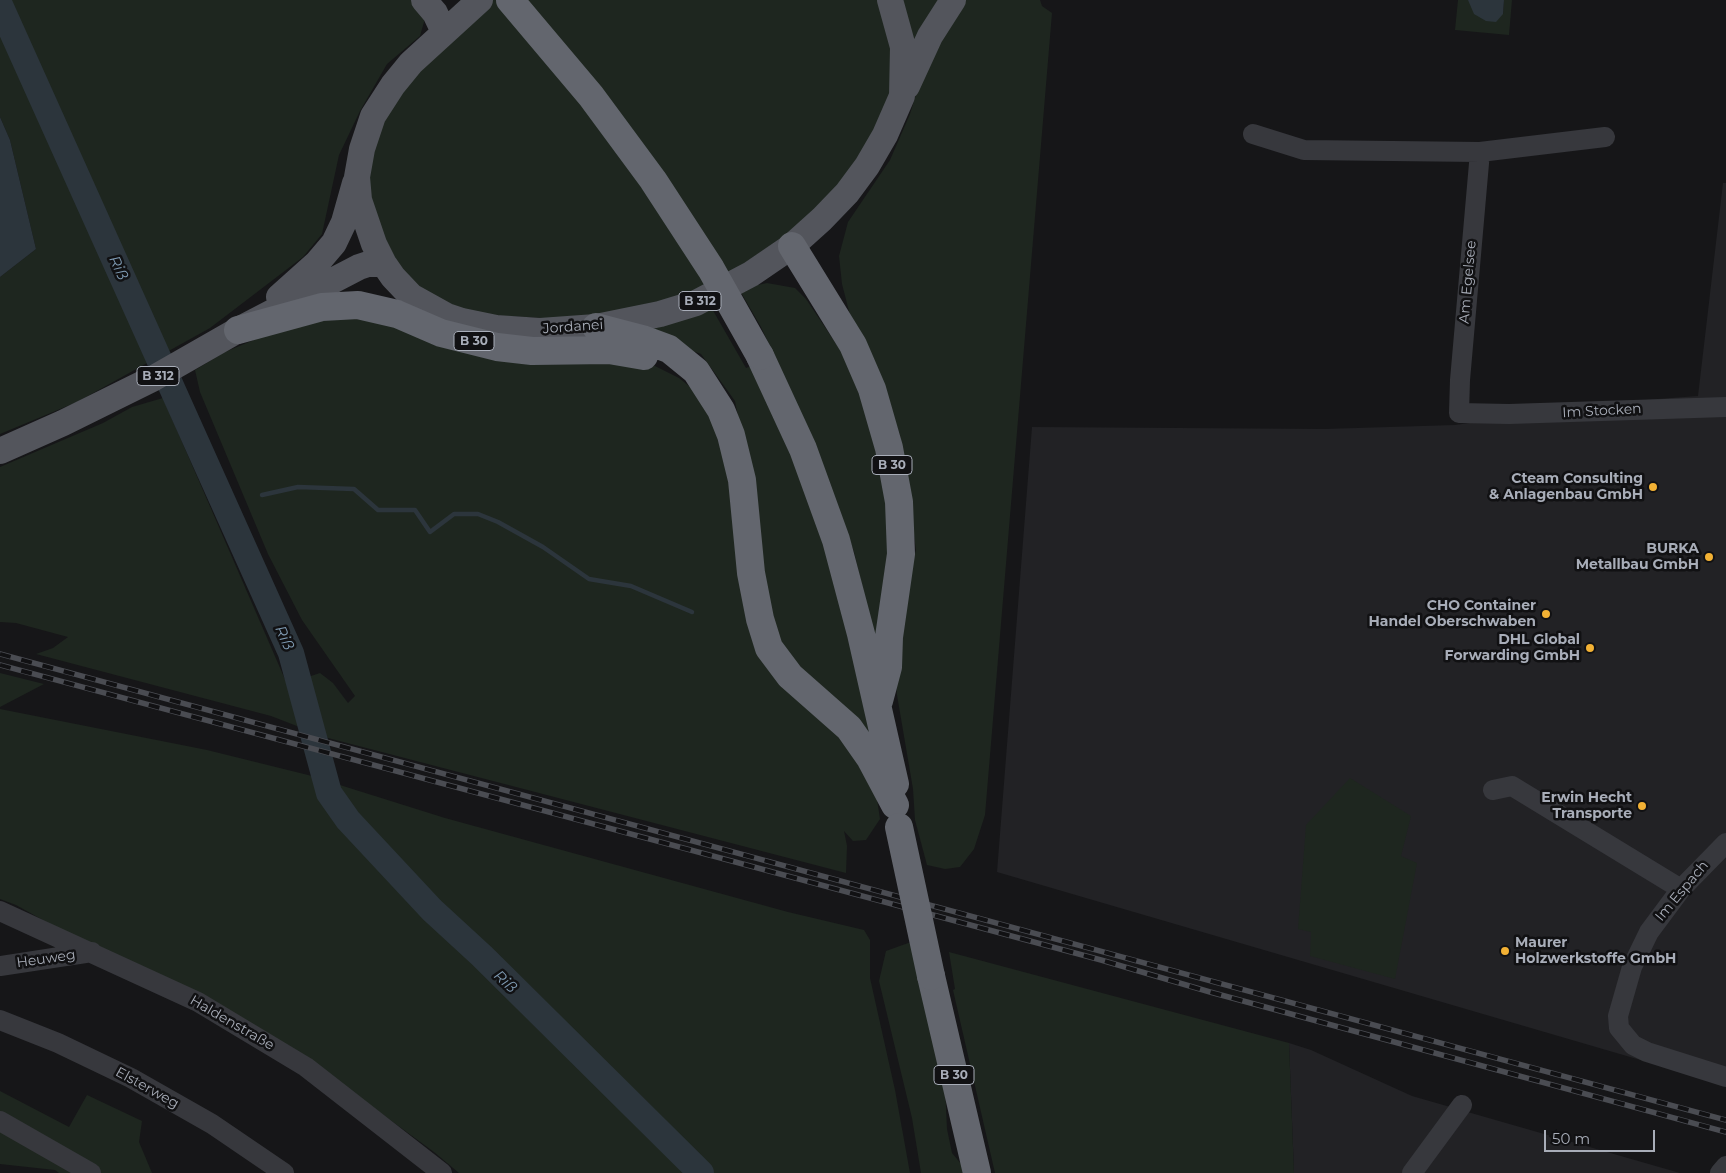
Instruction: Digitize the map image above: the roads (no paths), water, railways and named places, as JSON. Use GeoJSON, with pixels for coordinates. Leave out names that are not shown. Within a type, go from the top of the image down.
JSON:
{"type":"FeatureCollection","features":[{"type":"Feature","properties":{"kind":"highway","name":"B 30"},"geometry":{"type":"LineString","coordinates":[[510,0],[591,96],[653,180],[711,269],[760,356],[803,449],[836,540],[878,705],[895,784],[897,816],[931,976],[977,1173]]}},
{"type":"Feature","properties":{"kind":"highway","name":"B 30"},"geometry":{"type":"LineString","coordinates":[[792,246],[842,324],[861,363],[872,390],[889,448],[899,502],[901,554],[888,637],[888,667],[878,705]]}},
{"type":"Feature","properties":{"kind":"highway","name":"B 30"},"geometry":{"type":"LineString","coordinates":[[238,330],[322,307],[358,305],[397,314],[441,332],[498,347],[532,350],[609,350],[635,354],[657,360],[708,390]]}},
{"type":"Feature","properties":{"kind":"highway","name":"B 30"},"geometry":{"type":"LineString","coordinates":[[596,327],[642,339],[669,350],[696,371],[721,410],[736,452],[747,521],[751,573],[760,619],[769,648],[790,676],[849,728],[870,758],[897,816]]}},
{"type":"Feature","properties":{"kind":"main road"},"geometry":{"type":"LineString","coordinates":[[424,0],[435,13],[444,32]]}},
{"type":"Feature","properties":{"kind":"main road","name":"Jordanei"},"geometry":{"type":"LineString","coordinates":[[480,0],[411,62],[373,116],[362,149],[357,177],[359,200],[374,244],[384,264],[393,277],[411,296],[447,316],[462,321],[496,328],[540,330],[596,327],[660,314],[696,303],[751,274],[792,246],[822,219],[857,181],[885,135],[902,96],[903,47],[891,0]]}},
{"type":"Feature","properties":{"kind":"main road","name":"B 312"},"geometry":{"type":"LineString","coordinates":[[902,96],[930,36],[952,0]]}},
{"type":"Feature","properties":{"kind":"main road","name":"B 312"},"geometry":{"type":"LineString","coordinates":[[238,330],[293,286],[334,243],[344,222],[357,177]]}},
{"type":"Feature","properties":{"kind":"main road","name":"B 312"},"geometry":{"type":"LineString","coordinates":[[0,451],[109,400],[359,267],[368,264],[384,264]]}},
{"type":"Feature","properties":{"kind":"street"},"geometry":{"type":"LineString","coordinates":[[1253,134],[1304,150],[1480,152],[1606,137]]}},
{"type":"Feature","properties":{"kind":"street","name":"Am Egelsee"},"geometry":{"type":"LineString","coordinates":[[1468,413],[1460,380],[1480,152]]}},
{"type":"Feature","properties":{"kind":"street","name":"Im Stocken"},"geometry":{"type":"LineString","coordinates":[[1468,413],[1508,414],[1726,407]]}},
{"type":"Feature","properties":{"kind":"street"},"geometry":{"type":"LineString","coordinates":[[1493,790],[1512,786],[1681,889]]}},
{"type":"Feature","properties":{"kind":"street","name":"Im Espach"},"geometry":{"type":"LineString","coordinates":[[1726,843],[1681,889],[1649,932],[1632,966],[1620,1003],[1619,1028],[1633,1045],[1647,1052],[1726,1077]]}},
{"type":"Feature","properties":{"kind":"street","name":"Haldenstraße"},"geometry":{"type":"LineString","coordinates":[[0,911],[198,1002],[306,1067],[442,1173]]}},
{"type":"Feature","properties":{"kind":"street","name":"Heuweg"},"geometry":{"type":"LineString","coordinates":[[0,966],[92,952]]}},
{"type":"Feature","properties":{"kind":"street","name":"Elsterweg"},"geometry":{"type":"LineString","coordinates":[[0,1020],[58,1043],[131,1078],[212,1124],[284,1173]]}},
{"type":"Feature","properties":{"kind":"street"},"geometry":{"type":"LineString","coordinates":[[1412,1173],[1462,1105]]}},
{"type":"Feature","properties":{"kind":"street"},"geometry":{"type":"LineString","coordinates":[[0,1121],[91,1173]]}},
{"type":"Feature","properties":{"kind":"street"},"geometry":{"type":"LineString","coordinates":[[1720,1173],[1726,1166]]}},
{"type":"Feature","properties":{"kind":"waterway","name":"Riß"},"geometry":{"type":"LineString","coordinates":[[0,5],[291,653],[329,793],[348,820],[432,910],[482,956],[701,1173]]}},
{"type":"Feature","properties":{"kind":"waterway"},"geometry":{"type":"LineString","coordinates":[[262,495],[298,487],[354,489],[378,510],[415,510],[430,532],[454,514],[478,514],[498,522],[543,547],[589,579],[631,586],[692,612]]}},
{"type":"Feature","properties":{"kind":"railway"},"geometry":{"type":"LineString","coordinates":[[0,654],[1726,1120]]}},
{"type":"Feature","properties":{"kind":"railway"},"geometry":{"type":"LineString","coordinates":[[0,665],[1101,960],[1210,992],[1726,1132]]}},
{"type":"Feature","properties":{"kind":"place","name":"Cteam Consulting & Anlagenbau GmbH"},"geometry":{"type":"Point","coordinates":[1653,487]}},
{"type":"Feature","properties":{"kind":"place","name":"BURKA Metallbau GmbH"},"geometry":{"type":"Point","coordinates":[1709,557]}},
{"type":"Feature","properties":{"kind":"place","name":"CHO Container Handel Oberschwaben"},"geometry":{"type":"Point","coordinates":[1546,614]}},
{"type":"Feature","properties":{"kind":"place","name":"DHL Global Forwarding GmbH"},"geometry":{"type":"Point","coordinates":[1590,648]}},
{"type":"Feature","properties":{"kind":"place","name":"Erwin Hecht Transporte"},"geometry":{"type":"Point","coordinates":[1642,806]}},
{"type":"Feature","properties":{"kind":"place","name":"Maurer Holzwerkstoffe GmbH"},"geometry":{"type":"Point","coordinates":[1505,951]}}]}
